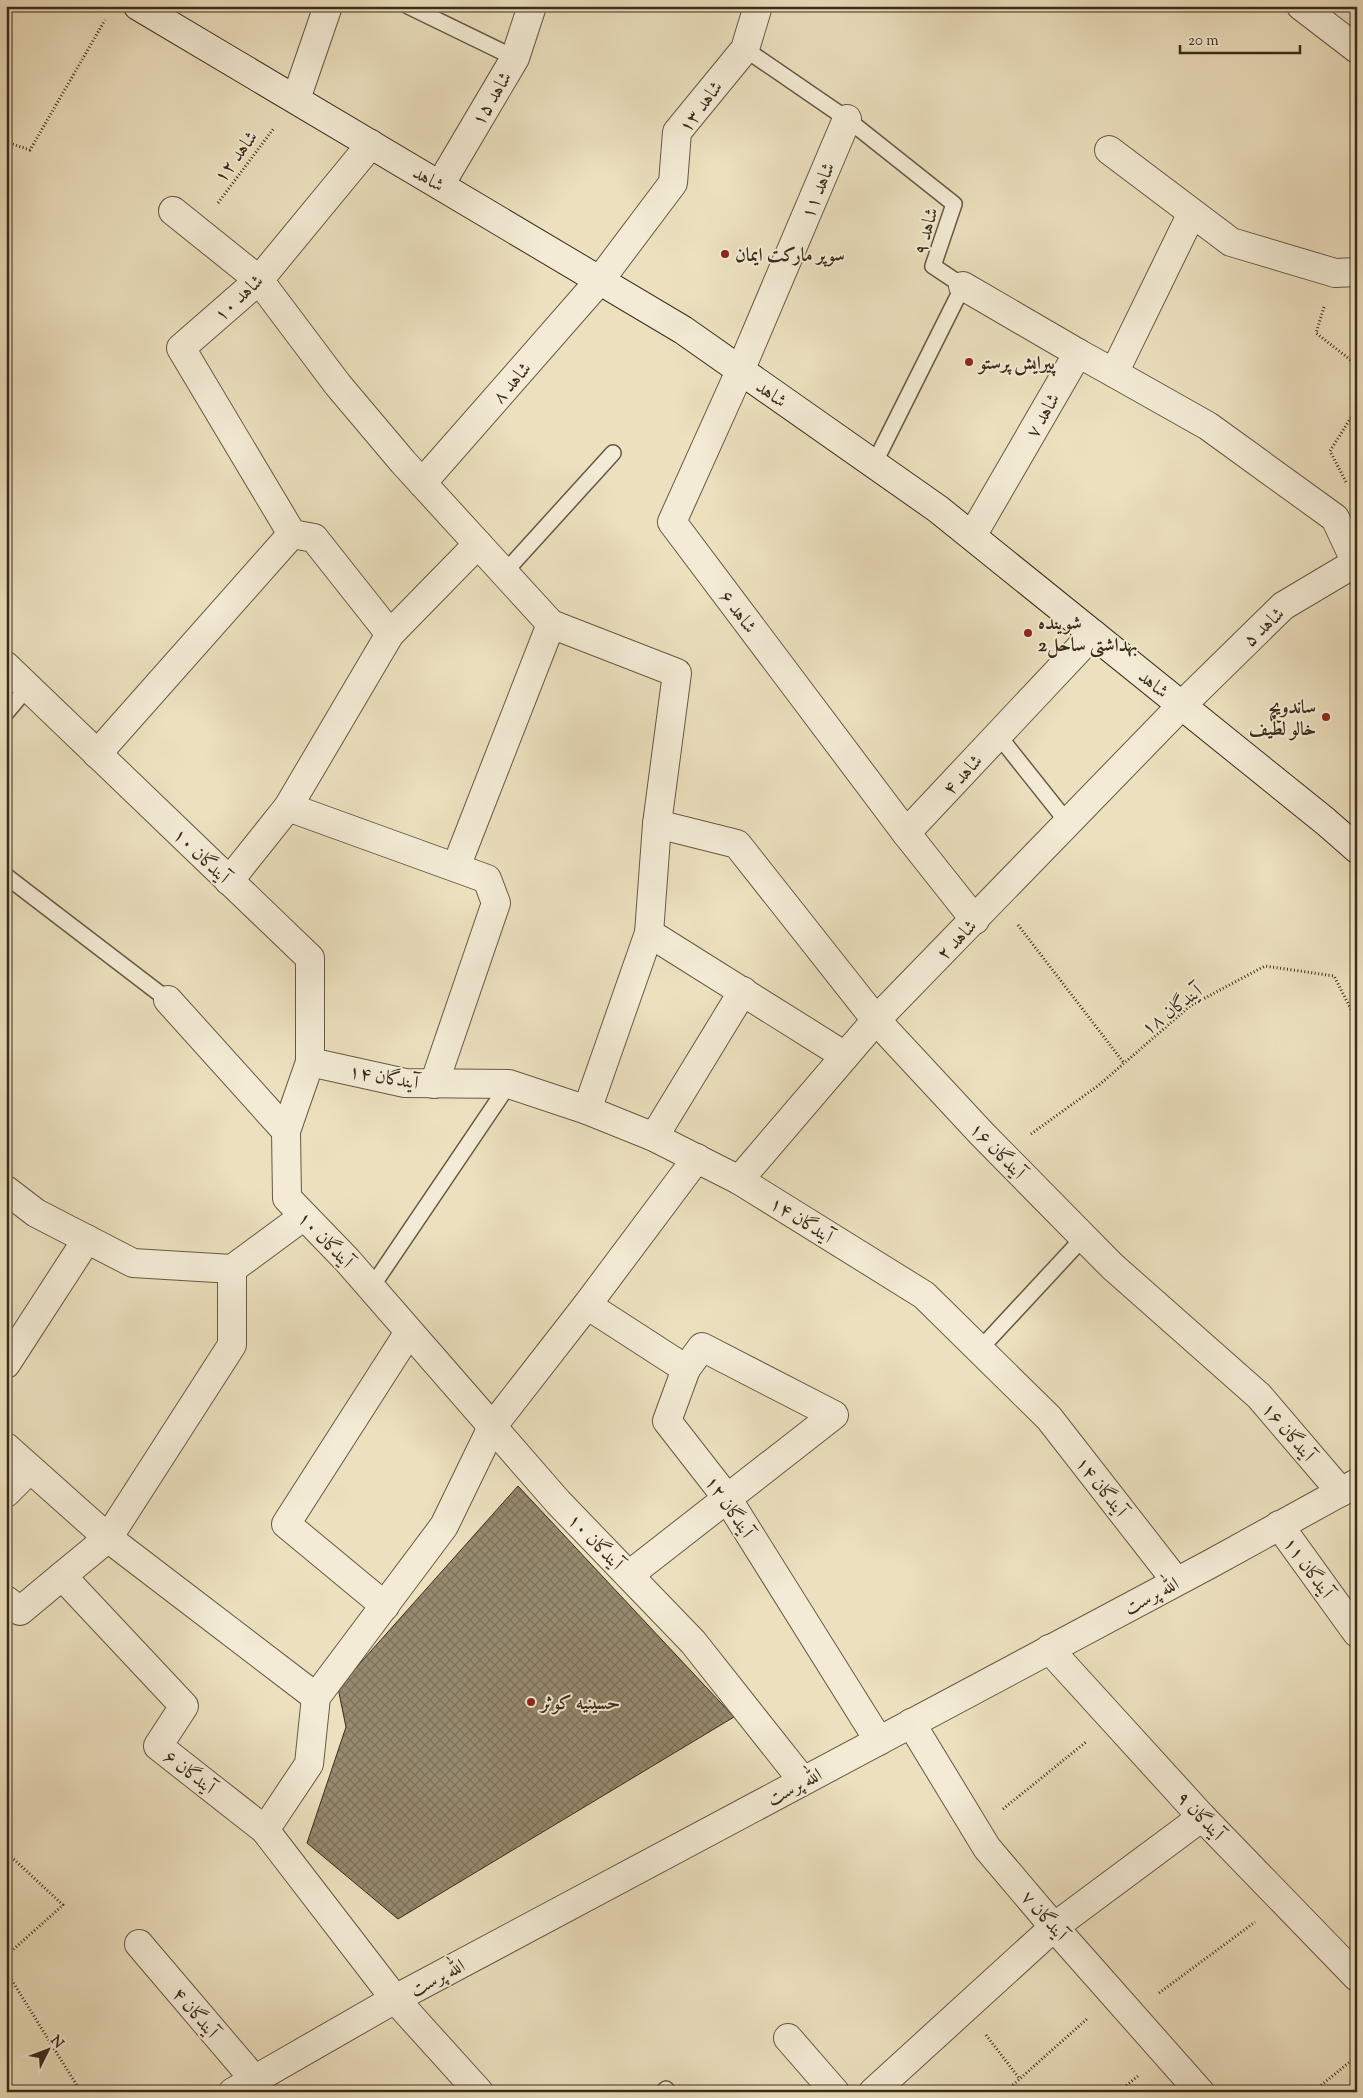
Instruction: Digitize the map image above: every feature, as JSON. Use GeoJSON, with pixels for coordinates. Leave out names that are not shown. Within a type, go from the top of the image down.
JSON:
{"type":"FeatureCollection","features":[{"type":"Feature","properties":{"kind":"street"},"geometry":{"type":"LineString","coordinates":[[296,99],[328,6]]}},
{"type":"Feature","properties":{"kind":"street","name":"شاهد ۱۵"},"geometry":{"type":"LineString","coordinates":[[440,185],[515,58],[532,6]]}},
{"type":"Feature","properties":{"kind":"street","name":"شاهد ۱۳"},"geometry":{"type":"LineString","coordinates":[[600,280],[673,184],[677,132],[745,49],[758,6]]}},
{"type":"Feature","properties":{"kind":"street"},"geometry":{"type":"LineString","coordinates":[[1301,6],[1357,49]]}},
{"type":"Feature","properties":{"kind":"street","name":"شاهد"},"geometry":{"type":"LineString","coordinates":[[152,10],[296,99],[683,330],[938,509],[1325,821],[1357,849]]}},
{"type":"Feature","properties":{"kind":"street","name":"شاهد ۱۱"},"geometry":{"type":"LineString","coordinates":[[740,371],[847,119]]}},
{"type":"Feature","properties":{"kind":"street","name":"شاهد ۱۰"},"geometry":{"type":"LineString","coordinates":[[292,534],[181,348],[259,280],[371,144]]}},
{"type":"Feature","properties":{"kind":"street"},"geometry":{"type":"LineString","coordinates":[[1109,150],[1230,242],[1346,272]]}},
{"type":"Feature","properties":{"kind":"street"},"geometry":{"type":"LineString","coordinates":[[173,211],[259,280],[338,385],[422,483],[551,624],[677,673],[657,824],[649,933],[587,1110]]}},
{"type":"Feature","properties":{"kind":"street"},"geometry":{"type":"LineString","coordinates":[[1114,373],[1192,213]]}},
{"type":"Feature","properties":{"kind":"street","name":"شاهد ۸"},"geometry":{"type":"LineString","coordinates":[[422,483],[600,280]]}},
{"type":"Feature","properties":{"kind":"street"},"geometry":{"type":"LineString","coordinates":[[964,286],[1208,426],[1335,518],[1356,563]]}},
{"type":"Feature","properties":{"kind":"street","name":"شاهد ۷"},"geometry":{"type":"LineString","coordinates":[[972,536],[1078,353]]}},
{"type":"Feature","properties":{"kind":"street","name":"شاهد ۶"},"geometry":{"type":"LineString","coordinates":[[740,371],[672,522],[906,833]]}},
{"type":"Feature","properties":{"kind":"street"},"geometry":{"type":"LineString","coordinates":[[97,754],[292,534],[314,538],[390,634]]}},
{"type":"Feature","properties":{"kind":"street"},"geometry":{"type":"LineString","coordinates":[[229,881],[288,807],[390,634],[478,544]]}},
{"type":"Feature","properties":{"kind":"street","name":"شاهد ۵"},"geometry":{"type":"LineString","coordinates":[[1181,706],[1283,606],[1356,563]]}},
{"type":"Feature","properties":{"kind":"street"},"geometry":{"type":"LineString","coordinates":[[456,867],[551,624]]}},
{"type":"Feature","properties":{"kind":"street","name":"شاهد ۴"},"geometry":{"type":"LineString","coordinates":[[906,833],[1092,634]]}},
{"type":"Feature","properties":{"kind":"street","name":"آیندگان ۱۰"},"geometry":{"type":"LineString","coordinates":[[6,666],[310,958],[310,1062],[286,1130],[287,1198],[371,1288],[558,1502],[694,1642],[803,1781]]}},
{"type":"Feature","properties":{"kind":"street","name":"شاهد ۲"},"geometry":{"type":"LineString","coordinates":[[739,1180],[876,1020],[1181,706]]}},
{"type":"Feature","properties":{"kind":"street"},"geometry":{"type":"LineString","coordinates":[[288,807],[487,879],[496,903],[434,1084]]}},
{"type":"Feature","properties":{"kind":"street","name":"آیندگان ۱۶"},"geometry":{"type":"LineString","coordinates":[[657,824],[737,844],[876,1020],[1002,1155],[1112,1266],[1259,1396],[1349,1488]]}},
{"type":"Feature","properties":{"kind":"street"},"geometry":{"type":"LineString","coordinates":[[906,833],[974,920]]}},
{"type":"Feature","properties":{"kind":"street"},"geometry":{"type":"LineString","coordinates":[[649,933],[846,1056]]}},
{"type":"Feature","properties":{"kind":"street"},"geometry":{"type":"LineString","coordinates":[[654,1137],[743,991]]}},
{"type":"Feature","properties":{"kind":"street"},"geometry":{"type":"LineString","coordinates":[[168,1000],[286,1130]]}},
{"type":"Feature","properties":{"kind":"street","name":"آیندگان ۱۴"},"geometry":{"type":"LineString","coordinates":[[310,1062],[405,1083],[509,1084],[587,1110],[654,1137],[739,1180],[924,1295],[1049,1418],[1176,1581]]}},
{"type":"Feature","properties":{"kind":"street"},"geometry":{"type":"LineString","coordinates":[[265,1830],[308,1764],[316,1697],[444,1526],[492,1427],[587,1305],[697,1158]]}},
{"type":"Feature","properties":{"kind":"street"},"geometry":{"type":"LineString","coordinates":[[6,1190],[36,1212],[133,1263],[232,1269],[304,1216]]}},
{"type":"Feature","properties":{"kind":"street"},"geometry":{"type":"LineString","coordinates":[[6,1364],[87,1239]]}},
{"type":"Feature","properties":{"kind":"street"},"geometry":{"type":"LineString","coordinates":[[6,1600],[20,1610],[108,1538],[232,1345],[232,1269]]}},
{"type":"Feature","properties":{"kind":"street"},"geometry":{"type":"LineString","coordinates":[[587,1305],[686,1369],[702,1347],[834,1415],[629,1575]]}},
{"type":"Feature","properties":{"kind":"street"},"geometry":{"type":"LineString","coordinates":[[385,1606],[286,1524],[409,1332]]}},
{"type":"Feature","properties":{"kind":"street","name":"آیندگان ۱۲"},"geometry":{"type":"LineString","coordinates":[[686,1369],[668,1421],[728,1498],[879,1741]]}},
{"type":"Feature","properties":{"kind":"street"},"geometry":{"type":"LineString","coordinates":[[6,1448],[108,1538],[316,1697]]}},
{"type":"Feature","properties":{"kind":"street"},"geometry":{"type":"LineString","coordinates":[[6,1493],[30,1469]]}},
{"type":"Feature","properties":{"kind":"street","name":"الله پرست"},"geometry":{"type":"LineString","coordinates":[[243,2086],[395,1999],[1349,1488]]}},
{"type":"Feature","properties":{"kind":"street","name":"آیندگان ۱۱"},"geometry":{"type":"LineString","coordinates":[[1279,1525],[1357,1633]]}},
{"type":"Feature","properties":{"kind":"street","name":"آیندگان ۶"},"geometry":{"type":"LineString","coordinates":[[62,1576],[184,1706],[158,1746],[265,1830],[395,1999],[479,2092]]}},
{"type":"Feature","properties":{"kind":"street","name":"آیندگان ۹"},"geometry":{"type":"LineString","coordinates":[[1049,1649],[1202,1817],[1357,1977]]}},
{"type":"Feature","properties":{"kind":"street","name":"آیندگان ۷"},"geometry":{"type":"LineString","coordinates":[[911,1723],[987,1848],[1200,2092]]}},
{"type":"Feature","properties":{"kind":"street"},"geometry":{"type":"LineString","coordinates":[[873,2092],[1054,1927],[1202,1817]]}},
{"type":"Feature","properties":{"kind":"street","name":"آیندگان ۴"},"geometry":{"type":"LineString","coordinates":[[139,1944],[243,2086]]}},
{"type":"Feature","properties":{"kind":"street"},"geometry":{"type":"LineString","coordinates":[[788,2038],[835,2092]]}},
{"type":"Feature","properties":{"kind":"lane"},"geometry":{"type":"LineString","coordinates":[[408,6],[515,58]]}},
{"type":"Feature","properties":{"kind":"lane","name":"شاهد ۹"},"geometry":{"type":"LineString","coordinates":[[745,49],[847,119],[954,204],[933,266],[964,286]]}},
{"type":"Feature","properties":{"kind":"lane"},"geometry":{"type":"LineString","coordinates":[[874,464],[964,286]]}},
{"type":"Feature","properties":{"kind":"lane"},"geometry":{"type":"LineString","coordinates":[[504,573],[613,453]]}},
{"type":"Feature","properties":{"kind":"lane"},"geometry":{"type":"LineString","coordinates":[[6,712],[28,687]]}},
{"type":"Feature","properties":{"kind":"lane"},"geometry":{"type":"LineString","coordinates":[[998,736],[1068,823]]}},
{"type":"Feature","properties":{"kind":"lane"},"geometry":{"type":"LineString","coordinates":[[6,876],[168,1000]]}},
{"type":"Feature","properties":{"kind":"lane"},"geometry":{"type":"LineString","coordinates":[[371,1288],[509,1084]]}},
{"type":"Feature","properties":{"kind":"lane"},"geometry":{"type":"LineString","coordinates":[[980,1349],[1084,1237]]}},
{"type":"Feature","properties":{"kind":"lane"},"geometry":{"type":"LineString","coordinates":[[663,2092],[666,2089],[668,2092]]}},
{"type":"Feature","properties":{"kind":"path"},"geometry":{"type":"LineString","coordinates":[[6,142],[30,150],[108,15]]}},
{"type":"Feature","properties":{"kind":"path","name":"شاهد ۱۲"},"geometry":{"type":"LineString","coordinates":[[197,230],[296,99]]}},
{"type":"Feature","properties":{"kind":"path"},"geometry":{"type":"LineString","coordinates":[[1346,272],[1316,333],[1357,365]]}},
{"type":"Feature","properties":{"kind":"path"},"geometry":{"type":"LineString","coordinates":[[1335,518],[1349,488],[1330,451],[1357,408]]}},
{"type":"Feature","properties":{"kind":"path"},"geometry":{"type":"LineString","coordinates":[[997,896],[1124,1063]]}},
{"type":"Feature","properties":{"kind":"path","name":"آیندگان ۱۸"},"geometry":{"type":"LineString","coordinates":[[1002,1155],[1099,1085],[1190,1006],[1265,966],[1334,976],[1357,1021]]}},
{"type":"Feature","properties":{"kind":"path"},"geometry":{"type":"LineString","coordinates":[[977,1830],[1114,1720]]}},
{"type":"Feature","properties":{"kind":"path"},"geometry":{"type":"LineString","coordinates":[[6,1852],[64,1905],[6,1956]]}},
{"type":"Feature","properties":{"kind":"path"},"geometry":{"type":"LineString","coordinates":[[1005,2092],[1019,2078],[1123,2005],[1283,1901]]}},
{"type":"Feature","properties":{"kind":"path"},"geometry":{"type":"LineString","coordinates":[[6,1970],[81,2092]]}},
{"type":"Feature","properties":{"kind":"path"},"geometry":{"type":"LineString","coordinates":[[966,2009],[1019,2078]]}},
{"type":"Feature","properties":{"kind":"path"},"geometry":{"type":"LineString","coordinates":[[1313,2092],[1357,2056]]}},
{"type":"Feature","properties":{"kind":"building","name":"حسینیه کوثر"},"geometry":{"type":"Polygon","coordinates":[[[518,1486],[734,1717],[398,1919],[307,1843],[346,1727],[338,1688],[518,1486]]]}},
{"type":"Feature","properties":{"kind":"place","name":"سوپر مارکت ایمان"},"geometry":{"type":"Point","coordinates":[725,254]}},
{"type":"Feature","properties":{"kind":"place","name":"پیرایش پرستو"},"geometry":{"type":"Point","coordinates":[969,362]}},
{"type":"Feature","properties":{"kind":"place","name":"شوینده بهداشتی ساحل2"},"geometry":{"type":"Point","coordinates":[1028,633]}},
{"type":"Feature","properties":{"kind":"place","name":"ساندویچ خالو لطیف"},"geometry":{"type":"Point","coordinates":[1326,717]}},
{"type":"Feature","properties":{"kind":"place","name":"حسینیه کوثر"},"geometry":{"type":"Point","coordinates":[531,1702]}}]}
